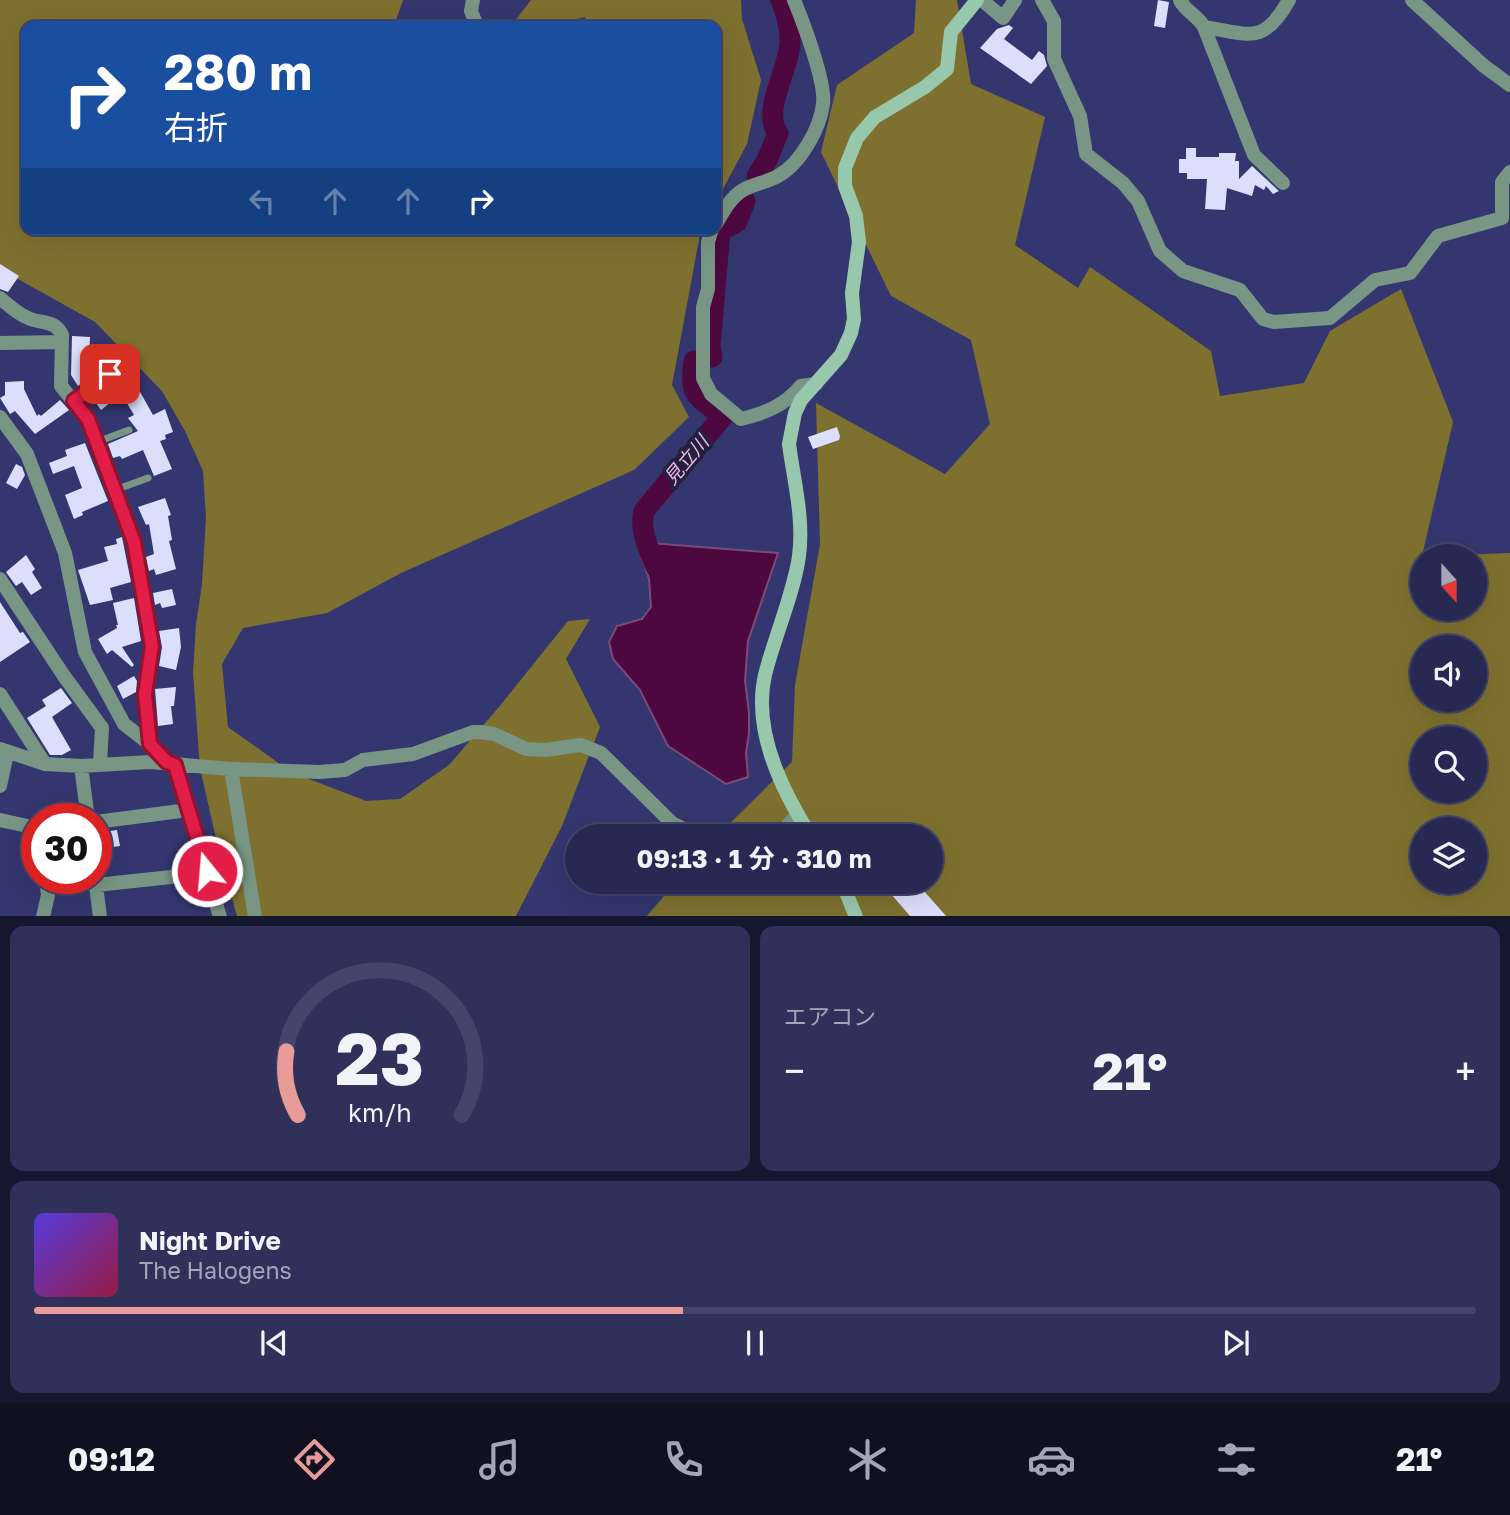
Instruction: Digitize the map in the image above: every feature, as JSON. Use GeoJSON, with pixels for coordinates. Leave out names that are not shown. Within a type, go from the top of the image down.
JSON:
{"type":"FeatureCollection","features":[{"type":"Feature","properties":{"kind":"street"},"geometry":{"type":"LineString","coordinates":[[473,0],[471,11],[475,21]]}},
{"type":"Feature","properties":{"kind":"street"},"geometry":{"type":"LineString","coordinates":[[721,215],[726,206],[743,190],[780,175],[794,164],[809,143],[823,106],[811,43],[794,0]]}},
{"type":"Feature","properties":{"kind":"street"},"geometry":{"type":"LineString","coordinates":[[803,824],[773,766],[764,717],[764,678],[799,559],[801,530],[789,444],[790,431],[801,400],[841,355],[851,334],[852,293],[859,242],[856,216],[845,186],[845,168],[857,138],[875,117],[925,87],[947,68],[951,32],[977,0]]}},
{"type":"Feature","properties":{"kind":"street"},"geometry":{"type":"LineString","coordinates":[[982,0],[1003,18],[1015,0]]}},
{"type":"Feature","properties":{"kind":"street"},"geometry":{"type":"LineString","coordinates":[[1042,0],[1054,22],[1054,59],[1080,116],[1086,154],[1123,183],[1139,201],[1160,251],[1183,271],[1240,290],[1263,319],[1274,322],[1329,318],[1375,280],[1410,273],[1438,236],[1502,218],[1502,182],[1510,172]]}},
{"type":"Feature","properties":{"kind":"street"},"geometry":{"type":"LineString","coordinates":[[1180,0],[1198,17],[1204,27],[1254,155],[1283,183]]}},
{"type":"Feature","properties":{"kind":"street"},"geometry":{"type":"LineString","coordinates":[[1204,27],[1253,34],[1265,31],[1274,23],[1289,0]]}},
{"type":"Feature","properties":{"kind":"street"},"geometry":{"type":"LineString","coordinates":[[1412,0],[1484,66],[1510,85]]}},
{"type":"Feature","properties":{"kind":"street"},"geometry":{"type":"LineString","coordinates":[[710,235],[708,289],[702,326],[703,378],[707,389],[741,419],[764,414],[790,399],[801,386],[816,384]]}},
{"type":"Feature","properties":{"kind":"street"},"geometry":{"type":"LineString","coordinates":[[0,298],[27,318],[55,325],[62,335],[61,386],[88,419],[134,542],[152,646],[145,694],[150,744]]}},
{"type":"Feature","properties":{"kind":"street"},"geometry":{"type":"LineString","coordinates":[[0,343],[61,342]]}},
{"type":"Feature","properties":{"kind":"street"},"geometry":{"type":"LineString","coordinates":[[74,401],[110,374]]}},
{"type":"Feature","properties":{"kind":"street"},"geometry":{"type":"LineString","coordinates":[[0,417],[27,454],[65,553],[85,652],[124,724],[171,764],[220,916]]}},
{"type":"Feature","properties":{"kind":"street"},"geometry":{"type":"LineString","coordinates":[[0,579],[102,728],[100,763]]}},
{"type":"Feature","properties":{"kind":"street"},"geometry":{"type":"LineString","coordinates":[[0,694],[45,764]]}},
{"type":"Feature","properties":{"kind":"street"},"geometry":{"type":"LineString","coordinates":[[0,786],[4,751],[45,764],[171,764],[319,772],[345,770],[363,760],[413,754],[473,732],[494,734],[519,747],[536,751],[580,744],[601,753],[674,824]]}},
{"type":"Feature","properties":{"kind":"street"},"geometry":{"type":"LineString","coordinates":[[81,766],[86,803]]}},
{"type":"Feature","properties":{"kind":"street"},"geometry":{"type":"LineString","coordinates":[[231,769],[255,916]]}},
{"type":"Feature","properties":{"kind":"street"},"geometry":{"type":"LineString","coordinates":[[112,820],[188,810]]}},
{"type":"Feature","properties":{"kind":"street"},"geometry":{"type":"LineString","coordinates":[[789,824],[797,815]]}},
{"type":"Feature","properties":{"kind":"street"},"geometry":{"type":"LineString","coordinates":[[0,820],[21,825]]}},
{"type":"Feature","properties":{"kind":"street"},"geometry":{"type":"LineString","coordinates":[[112,881],[190,875],[207,871]]}},
{"type":"Feature","properties":{"kind":"street"},"geometry":{"type":"LineString","coordinates":[[43,916],[48,894]]}},
{"type":"Feature","properties":{"kind":"street"},"geometry":{"type":"LineString","coordinates":[[97,894],[100,916]]}},
{"type":"Feature","properties":{"kind":"street"},"geometry":{"type":"LineString","coordinates":[[847,894],[856,916]]}},
{"type":"Feature","properties":{"kind":"lane"},"geometry":{"type":"LineString","coordinates":[[97,442],[129,430]]}},
{"type":"Feature","properties":{"kind":"lane"},"geometry":{"type":"LineString","coordinates":[[115,490],[148,478]]}},
{"type":"Feature","properties":{"kind":"shaded area"},"geometry":{"type":"Polygon","coordinates":[[[0,0],[403,0],[396,21],[21,21],[21,235],[700,235],[672,385],[689,417],[634,470],[401,573],[327,613],[243,628],[222,664],[228,727],[291,772],[366,801],[400,799],[449,765],[568,621],[590,619],[566,659],[600,727],[562,826],[516,916],[237,916],[200,768],[193,673],[206,517],[203,471],[185,431],[162,391],[95,322],[0,269],[0,0]]]}},
{"type":"Feature","properties":{"kind":"shaded area"},"geometry":{"type":"Polygon","coordinates":[[[531,0],[741,0],[742,19],[761,80],[747,144],[721,193],[721,21],[585,21],[585,17],[569,21],[515,21],[531,0]]]}},
{"type":"Feature","properties":{"kind":"shaded area"},"geometry":{"type":"Polygon","coordinates":[[[916,0],[957,0],[971,84],[1045,117],[1015,245],[1078,288],[1090,267],[1211,351],[1220,396],[1304,383],[1330,331],[1401,289],[1453,422],[1425,544],[1410,544],[1410,621],[1488,621],[1488,554],[1510,553],[1510,916],[647,916],[666,894],[943,894],[943,824],[729,824],[792,762],[795,685],[820,544],[816,403],[945,474],[990,424],[971,340],[891,296],[821,152],[837,85],[914,33],[916,0]]]}},
{"type":"Feature","properties":{"kind":"shaded area"},"geometry":{"type":"Polygon","coordinates":[[[637,542],[778,553],[748,641],[745,681],[749,713],[746,753],[748,777],[726,784],[668,746],[640,690],[613,659],[609,642],[617,626],[642,619],[651,607],[649,579],[637,542]]]}},
{"type":"Feature","properties":{"kind":"building"},"geometry":{"type":"Polygon","coordinates":[[[1158,0],[1169,2],[1165,28],[1154,26],[1158,0]]]}},
{"type":"Feature","properties":{"kind":"building"},"geometry":{"type":"Polygon","coordinates":[[[1009,25],[1013,28],[1004,39],[1032,60],[1039,51],[1044,55],[1047,66],[1031,84],[980,48],[997,29],[1009,25]]]}},
{"type":"Feature","properties":{"kind":"building"},"geometry":{"type":"Polygon","coordinates":[[[1186,148],[1196,148],[1196,157],[1219,157],[1219,153],[1236,153],[1239,179],[1252,166],[1279,191],[1273,194],[1266,186],[1264,190],[1255,185],[1252,196],[1227,188],[1225,210],[1205,209],[1207,179],[1187,179],[1187,173],[1179,173],[1179,159],[1186,159],[1186,148]]]}},
{"type":"Feature","properties":{"kind":"building"},"geometry":{"type":"Polygon","coordinates":[[[0,264],[19,276],[8,292],[0,289],[0,264]]]}},
{"type":"Feature","properties":{"kind":"building"},"geometry":{"type":"Polygon","coordinates":[[[72,336],[90,337],[89,358],[103,347],[116,363],[104,366],[78,386],[71,375],[72,336]]]}},
{"type":"Feature","properties":{"kind":"building"},"geometry":{"type":"Polygon","coordinates":[[[24,381],[24,389],[37,416],[41,416],[60,400],[69,410],[35,434],[15,411],[10,414],[0,398],[5,395],[5,382],[24,381]]]}},
{"type":"Feature","properties":{"kind":"building"},"geometry":{"type":"Polygon","coordinates":[[[109,387],[116,398],[101,410],[93,399],[109,387]]]}},
{"type":"Feature","properties":{"kind":"building"},"geometry":{"type":"Polygon","coordinates":[[[139,390],[153,415],[165,409],[173,432],[160,441],[172,469],[154,476],[143,450],[122,459],[120,456],[113,458],[108,444],[138,431],[128,418],[134,415],[124,398],[139,390]]]}},
{"type":"Feature","properties":{"kind":"building"},"geometry":{"type":"Polygon","coordinates":[[[837,427],[839,440],[813,449],[808,437],[837,427]]]}},
{"type":"Feature","properties":{"kind":"building"},"geometry":{"type":"Polygon","coordinates":[[[85,443],[108,501],[82,512],[83,515],[74,519],[65,495],[82,488],[74,466],[53,474],[49,463],[67,456],[65,450],[85,443]]]}},
{"type":"Feature","properties":{"kind":"building"},"geometry":{"type":"Polygon","coordinates":[[[16,464],[22,467],[25,475],[17,489],[6,483],[16,464]]]}},
{"type":"Feature","properties":{"kind":"building"},"geometry":{"type":"Polygon","coordinates":[[[165,498],[171,515],[168,516],[172,540],[169,541],[176,569],[156,575],[154,569],[149,571],[146,557],[154,554],[149,524],[146,525],[138,507],[165,498]]]}},
{"type":"Feature","properties":{"kind":"building"},"geometry":{"type":"Polygon","coordinates":[[[122,537],[131,582],[110,588],[113,600],[90,605],[78,570],[108,561],[104,547],[117,544],[116,539],[122,537]]]}},
{"type":"Feature","properties":{"kind":"building"},"geometry":{"type":"Polygon","coordinates":[[[26,555],[42,588],[31,595],[22,582],[16,586],[6,572],[26,555]]]}},
{"type":"Feature","properties":{"kind":"building"},"geometry":{"type":"Polygon","coordinates":[[[172,589],[176,605],[162,608],[160,603],[155,605],[153,593],[172,589]]]}},
{"type":"Feature","properties":{"kind":"building"},"geometry":{"type":"Polygon","coordinates":[[[134,598],[141,641],[122,647],[134,665],[132,667],[112,650],[107,654],[98,639],[117,628],[113,603],[134,598]]]}},
{"type":"Feature","properties":{"kind":"building"},"geometry":{"type":"Polygon","coordinates":[[[0,602],[20,633],[23,632],[30,642],[0,662],[0,602]]]}},
{"type":"Feature","properties":{"kind":"building"},"geometry":{"type":"Polygon","coordinates":[[[179,628],[181,647],[176,670],[159,666],[162,647],[159,631],[179,628]]]}},
{"type":"Feature","properties":{"kind":"building"},"geometry":{"type":"Polygon","coordinates":[[[134,676],[137,681],[136,692],[123,699],[117,686],[134,676]]]}},
{"type":"Feature","properties":{"kind":"building"},"geometry":{"type":"Polygon","coordinates":[[[176,687],[174,706],[171,706],[173,724],[158,726],[155,689],[176,687]]]}},
{"type":"Feature","properties":{"kind":"building"},"geometry":{"type":"Polygon","coordinates":[[[61,688],[72,703],[52,717],[71,750],[62,755],[50,755],[27,718],[46,706],[42,700],[61,688]]]}},
{"type":"Feature","properties":{"kind":"building"},"geometry":{"type":"Polygon","coordinates":[[[117,830],[120,846],[112,847],[112,831],[117,830]]]}},
{"type":"Feature","properties":{"kind":"building"},"geometry":{"type":"Polygon","coordinates":[[[891,894],[927,894],[946,916],[910,916],[891,894]]]}},
{"type":"Feature","properties":{"kind":"waterway","name":"見立川"},"geometry":{"type":"LineString","coordinates":[[757,176],[778,133],[774,124],[774,102],[790,43],[789,26],[781,0]]}},
{"type":"Feature","properties":{"kind":"waterway","name":"見立川"},"geometry":{"type":"LineString","coordinates":[[721,230],[737,222],[745,201]]}},
{"type":"Feature","properties":{"kind":"waterway","name":"見立川"},"geometry":{"type":"LineString","coordinates":[[712,357],[710,346],[720,235]]}},
{"type":"Feature","properties":{"kind":"waterway","name":"見立川"},"geometry":{"type":"LineString","coordinates":[[656,567],[644,533],[644,511],[723,416],[696,394],[693,382],[694,361]]}},
{"type":"Feature","properties":{"kind":"route"},"geometry":{"type":"LineString","coordinates":[[110,374],[74,401],[88,419],[134,542],[152,646],[145,694],[150,744],[167,762],[175,765],[207,871]]}}]}
